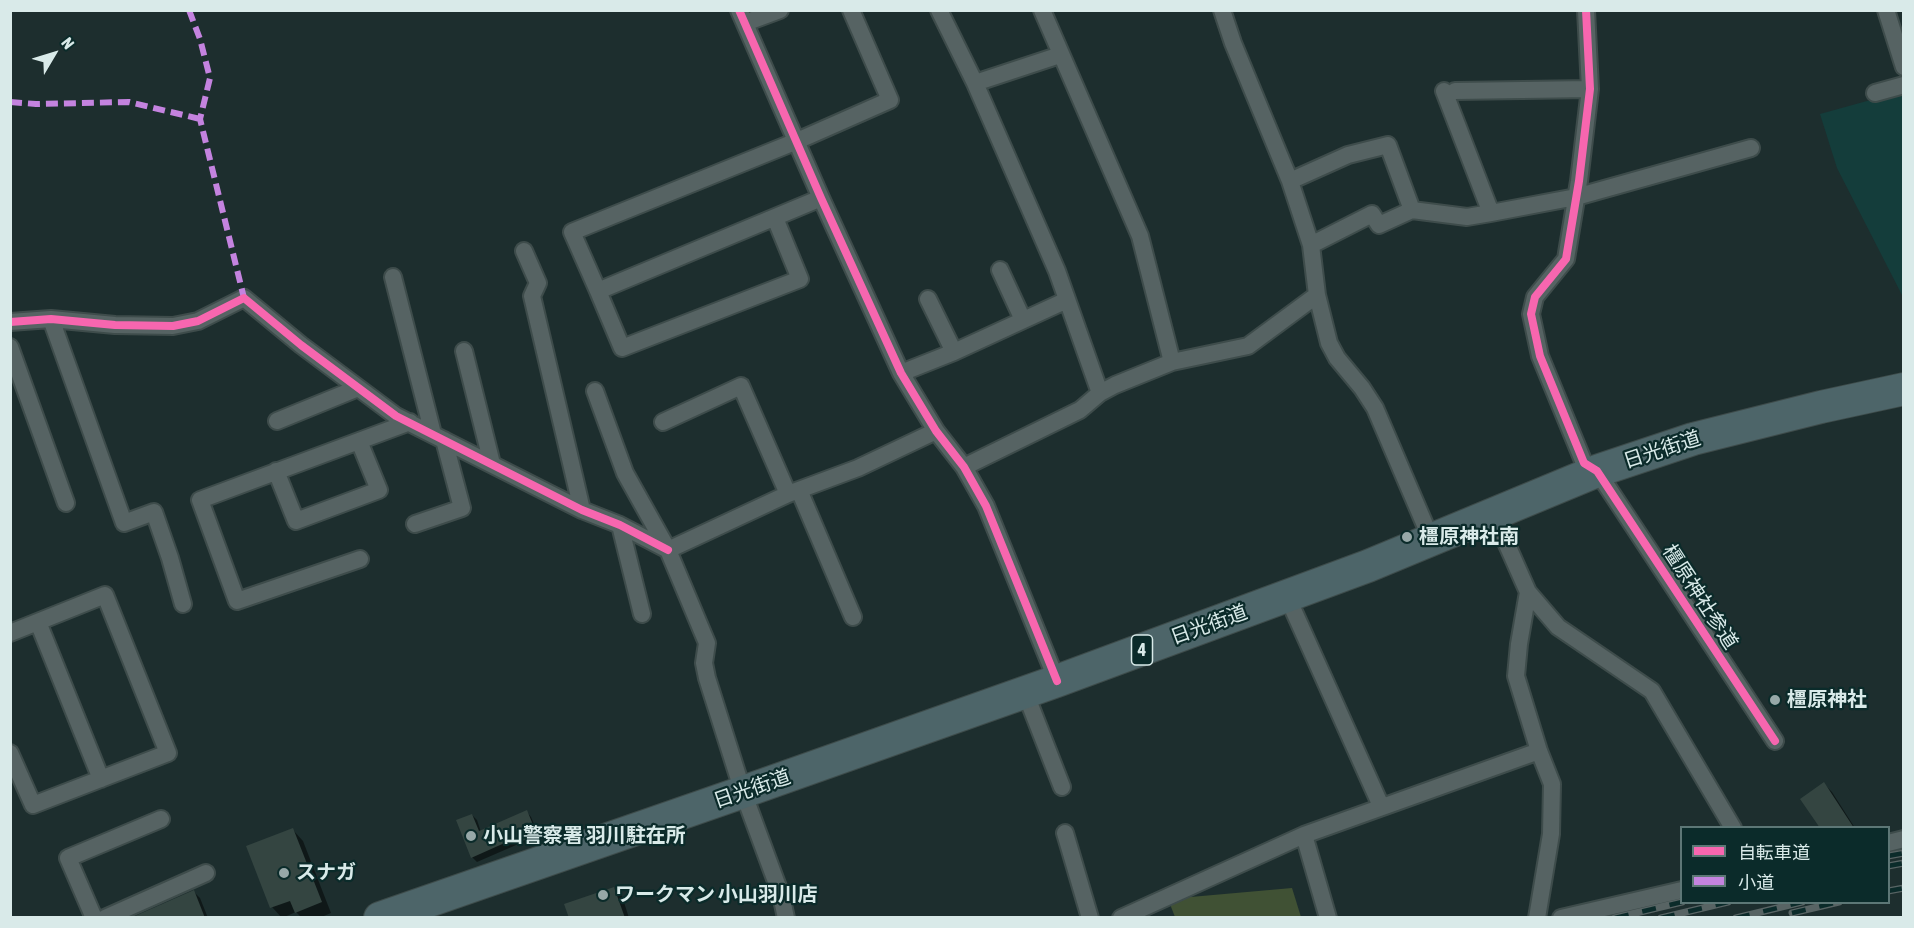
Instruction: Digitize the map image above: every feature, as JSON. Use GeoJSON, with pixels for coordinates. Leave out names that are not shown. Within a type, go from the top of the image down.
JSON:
{"type":"FeatureCollection","features":[{"type":"Feature","properties":{"kind":"highway","name":"日光街道"},"geometry":{"type":"LineString","coordinates":[[380,918],[1057,681],[1287,596],[1597,471],[1693,439],[1904,389]]}},
{"type":"Feature","properties":{"kind":"street"},"geometry":{"type":"LineString","coordinates":[[780,10],[742,17],[901,374],[936,430],[964,467],[986,506],[1057,681]]}},
{"type":"Feature","properties":{"kind":"street"},"geometry":{"type":"LineString","coordinates":[[775,218],[800,279],[622,348],[572,232],[797,141],[890,100],[851,10]]}},
{"type":"Feature","properties":{"kind":"street"},"geometry":{"type":"LineString","coordinates":[[939,10],[975,83],[1057,271],[1100,393]]}},
{"type":"Feature","properties":{"kind":"street"},"geometry":{"type":"LineString","coordinates":[[1042,10],[1140,236],[1172,362]]}},
{"type":"Feature","properties":{"kind":"street"},"geometry":{"type":"LineString","coordinates":[[1222,10],[1233,43],[1290,181],[1311,245],[1317,295],[1329,343],[1337,358],[1362,388],[1374,408],[1431,539]]}},
{"type":"Feature","properties":{"kind":"street","name":"橿原神社参道"},"geometry":{"type":"LineString","coordinates":[[1586,10],[1590,88],[1576,197],[1566,259],[1535,297],[1531,314],[1540,356],[1584,463],[1597,471],[1775,741]]}},
{"type":"Feature","properties":{"kind":"street"},"geometry":{"type":"LineString","coordinates":[[1886,10],[1898,29],[1904,67]]}},
{"type":"Feature","properties":{"kind":"street"},"geometry":{"type":"LineString","coordinates":[[975,83],[1060,55]]}},
{"type":"Feature","properties":{"kind":"street"},"geometry":{"type":"LineString","coordinates":[[1875,93],[1904,85]]}},
{"type":"Feature","properties":{"kind":"street"},"geometry":{"type":"LineString","coordinates":[[1491,213],[1449,91],[1590,88]]}},
{"type":"Feature","properties":{"kind":"street"},"geometry":{"type":"LineString","coordinates":[[1290,181],[1348,155],[1388,145],[1412,210]]}},
{"type":"Feature","properties":{"kind":"street"},"geometry":{"type":"LineString","coordinates":[[1311,245],[1372,214],[1378,225],[1412,210],[1467,217],[1491,213],[1576,197],[1751,148]]}},
{"type":"Feature","properties":{"kind":"street"},"geometry":{"type":"LineString","coordinates":[[598,291],[821,198]]}},
{"type":"Feature","properties":{"kind":"street"},"geometry":{"type":"LineString","coordinates":[[524,251],[538,282],[532,296],[582,510]]}},
{"type":"Feature","properties":{"kind":"street"},"geometry":{"type":"LineString","coordinates":[[1000,270],[1023,320]]}},
{"type":"Feature","properties":{"kind":"street"},"geometry":{"type":"LineString","coordinates":[[393,278],[462,508],[415,524]]}},
{"type":"Feature","properties":{"kind":"street"},"geometry":{"type":"LineString","coordinates":[[964,467],[1080,410],[1100,393],[1115,385],[1172,362],[1248,346],[1317,295]]}},
{"type":"Feature","properties":{"kind":"street"},"geometry":{"type":"LineString","coordinates":[[10,322],[51,319],[115,325],[173,326],[198,321],[244,298],[301,345],[396,416],[582,510],[620,525],[668,550]]}},
{"type":"Feature","properties":{"kind":"street"},"geometry":{"type":"LineString","coordinates":[[928,299],[954,352]]}},
{"type":"Feature","properties":{"kind":"street"},"geometry":{"type":"LineString","coordinates":[[901,374],[1067,300]]}},
{"type":"Feature","properties":{"kind":"street"},"geometry":{"type":"LineString","coordinates":[[51,319],[124,523],[154,512],[183,604]]}},
{"type":"Feature","properties":{"kind":"street"},"geometry":{"type":"LineString","coordinates":[[10,347],[66,503]]}},
{"type":"Feature","properties":{"kind":"street"},"geometry":{"type":"LineString","coordinates":[[464,351],[492,464]]}},
{"type":"Feature","properties":{"kind":"street"},"geometry":{"type":"LineString","coordinates":[[663,422],[741,386],[853,617]]}},
{"type":"Feature","properties":{"kind":"street"},"geometry":{"type":"LineString","coordinates":[[277,420],[358,388]]}},
{"type":"Feature","properties":{"kind":"street"},"geometry":{"type":"LineString","coordinates":[[595,392],[625,473],[668,550],[707,643],[704,663],[706,678],[743,792],[781,895],[786,918]]}},
{"type":"Feature","properties":{"kind":"street"},"geometry":{"type":"LineString","coordinates":[[360,559],[237,601],[200,500],[410,422]]}},
{"type":"Feature","properties":{"kind":"street"},"geometry":{"type":"LineString","coordinates":[[668,550],[793,492],[858,468],[936,430]]}},
{"type":"Feature","properties":{"kind":"street"},"geometry":{"type":"LineString","coordinates":[[276,471],[296,521],[379,490],[359,441]]}},
{"type":"Feature","properties":{"kind":"street"},"geometry":{"type":"LineString","coordinates":[[1493,513],[1528,592],[1558,627],[1652,691],[1731,826]]}},
{"type":"Feature","properties":{"kind":"street"},"geometry":{"type":"LineString","coordinates":[[620,525],[642,614]]}},
{"type":"Feature","properties":{"kind":"street"},"geometry":{"type":"LineString","coordinates":[[1528,592],[1516,676],[1539,751],[1552,784],[1551,834],[1537,918]]}},
{"type":"Feature","properties":{"kind":"street"},"geometry":{"type":"LineString","coordinates":[[10,633],[105,595],[168,753],[33,805],[10,753]]}},
{"type":"Feature","properties":{"kind":"street"},"geometry":{"type":"LineString","coordinates":[[1287,596],[1381,806]]}},
{"type":"Feature","properties":{"kind":"street"},"geometry":{"type":"LineString","coordinates":[[38,622],[101,779]]}},
{"type":"Feature","properties":{"kind":"street"},"geometry":{"type":"LineString","coordinates":[[1025,692],[1062,787]]}},
{"type":"Feature","properties":{"kind":"street"},"geometry":{"type":"LineString","coordinates":[[1121,918],[1304,835],[1539,751]]}},
{"type":"Feature","properties":{"kind":"street"},"geometry":{"type":"LineString","coordinates":[[94,918],[68,858],[161,819]]}},
{"type":"Feature","properties":{"kind":"street"},"geometry":{"type":"LineString","coordinates":[[1065,832],[1090,918]]}},
{"type":"Feature","properties":{"kind":"street"},"geometry":{"type":"LineString","coordinates":[[1304,835],[1328,918]]}},
{"type":"Feature","properties":{"kind":"street"},"geometry":{"type":"LineString","coordinates":[[105,918],[206,873]]}},
{"type":"Feature","properties":{"kind":"street"},"geometry":{"type":"LineString","coordinates":[[1561,918],[1680,890]]}},
{"type":"Feature","properties":{"kind":"shaded area"},"geometry":{"type":"Polygon","coordinates":[[[1903,91],[1903,297],[1837,168],[1820,114],[1903,91]]]}},
{"type":"Feature","properties":{"kind":"green space"},"geometry":{"type":"Polygon","coordinates":[[[1292,888],[1301,917],[1175,917],[1168,899],[1292,888]]]}},
{"type":"Feature","properties":{"kind":"building"},"geometry":{"type":"Polygon","coordinates":[[[1824,782],[1853,826],[1819,826],[1800,799],[1824,782]]]}},
{"type":"Feature","properties":{"kind":"building"},"geometry":{"type":"Polygon","coordinates":[[[527,810],[537,835],[520,842],[518,837],[471,858],[456,820],[472,814],[479,831],[527,810]]]}},
{"type":"Feature","properties":{"kind":"building","name":"スナガ"},"geometry":{"type":"Polygon","coordinates":[[[293,828],[322,902],[295,913],[290,901],[270,908],[246,846],[293,828]]]}},
{"type":"Feature","properties":{"kind":"building","name":"ワークマン 小山羽川店"},"geometry":{"type":"Polygon","coordinates":[[[614,887],[625,918],[569,918],[564,904],[614,887]]]}},
{"type":"Feature","properties":{"kind":"building"},"geometry":{"type":"Polygon","coordinates":[[[194,890],[205,918],[135,918],[135,916],[194,890]]]}},
{"type":"Feature","properties":{"kind":"railway"},"geometry":{"type":"LineString","coordinates":[[1890,856],[1904,853]]}},
{"type":"Feature","properties":{"kind":"railway"},"geometry":{"type":"LineString","coordinates":[[1890,866],[1904,863]]}},
{"type":"Feature","properties":{"kind":"railway"},"geometry":{"type":"LineString","coordinates":[[1890,891],[1904,888]]}},
{"type":"Feature","properties":{"kind":"railway"},"geometry":{"type":"LineString","coordinates":[[1615,918],[1680,902]]}},
{"type":"Feature","properties":{"kind":"railway"},"geometry":{"type":"LineString","coordinates":[[1661,918],[1720,904]]}},
{"type":"Feature","properties":{"kind":"railway"},"geometry":{"type":"LineString","coordinates":[[1736,918],[1794,904]]}},
{"type":"Feature","properties":{"kind":"railway"},"geometry":{"type":"LineString","coordinates":[[1792,913],[1830,904]]}},
{"type":"Feature","properties":{"kind":"marked path"},"geometry":{"type":"LineString","coordinates":[[189,10],[200,39],[210,78],[200,119],[244,298]]}},
{"type":"Feature","properties":{"kind":"marked path"},"geometry":{"type":"LineString","coordinates":[[10,102],[36,104],[129,102],[200,119]]}},
{"type":"Feature","properties":{"kind":"cycle path"},"geometry":{"type":"LineString","coordinates":[[739,10],[901,373],[936,431],[964,467],[986,506],[1057,681]]}},
{"type":"Feature","properties":{"kind":"cycle path"},"geometry":{"type":"LineString","coordinates":[[1586,10],[1590,89],[1579,181],[1566,259],[1535,297],[1531,314],[1540,356],[1584,463],[1597,471],[1775,741]]}},
{"type":"Feature","properties":{"kind":"cycle path"},"geometry":{"type":"LineString","coordinates":[[10,322],[51,319],[115,325],[173,326],[198,321],[244,298],[301,345],[396,416],[582,510],[620,525],[668,550]]}},
{"type":"Feature","properties":{"kind":"place","name":"橿原神社南"},"geometry":{"type":"Point","coordinates":[1407,537]}},
{"type":"Feature","properties":{"kind":"place","name":"橿原神社"},"geometry":{"type":"Point","coordinates":[1775,700]}},
{"type":"Feature","properties":{"kind":"place","name":"小山警察署 羽川駐在所"},"geometry":{"type":"Point","coordinates":[471,836]}},
{"type":"Feature","properties":{"kind":"place","name":"スナガ"},"geometry":{"type":"Point","coordinates":[284,873]}},
{"type":"Feature","properties":{"kind":"place","name":"ワークマン 小山羽川店"},"geometry":{"type":"Point","coordinates":[603,895]}}]}
